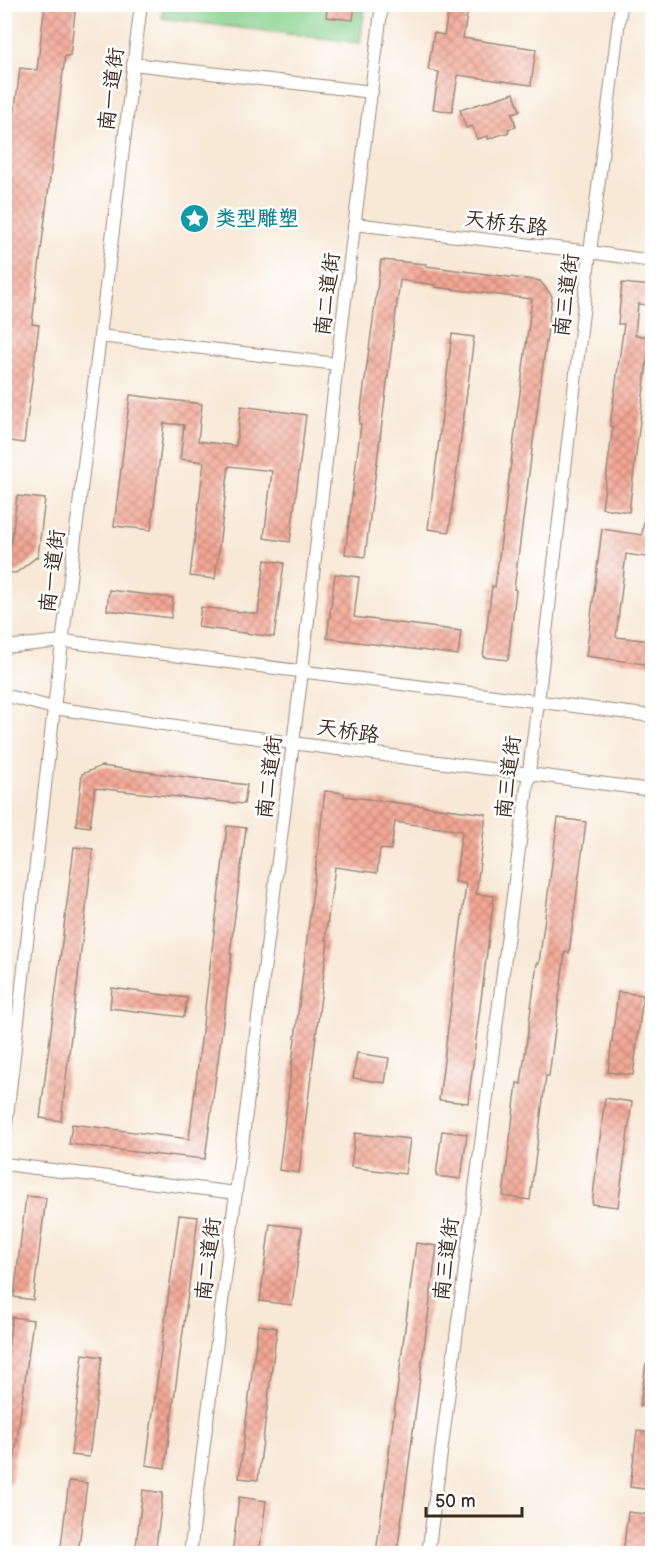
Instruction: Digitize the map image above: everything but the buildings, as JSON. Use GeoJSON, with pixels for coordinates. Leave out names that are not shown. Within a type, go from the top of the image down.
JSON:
{"type":"FeatureCollection","features":[{"type":"Feature","properties":{"kind":"street","name":"南一道街"},"geometry":{"type":"LineString","coordinates":[[4,1142],[54,708],[141,4]]}},
{"type":"Feature","properties":{"kind":"street","name":"南二道街"},"geometry":{"type":"LineString","coordinates":[[190,1554],[302,672],[337,364],[382,4]]}},
{"type":"Feature","properties":{"kind":"street","name":"南三道街"},"geometry":{"type":"LineString","coordinates":[[428,1554],[538,702],[621,4]]}},
{"type":"Feature","properties":{"kind":"street"},"geometry":{"type":"LineString","coordinates":[[133,64],[372,92]]}},
{"type":"Feature","properties":{"kind":"street","name":"天桥东路"},"geometry":{"type":"LineString","coordinates":[[355,224],[652,261]]}},
{"type":"Feature","properties":{"kind":"street"},"geometry":{"type":"LineString","coordinates":[[100,336],[337,364]]}},
{"type":"Feature","properties":{"kind":"street"},"geometry":{"type":"LineString","coordinates":[[4,647],[63,641],[652,716]]}},
{"type":"Feature","properties":{"kind":"street","name":"天桥路"},"geometry":{"type":"LineString","coordinates":[[4,695],[54,708],[292,743],[652,790]]}},
{"type":"Feature","properties":{"kind":"street"},"geometry":{"type":"LineString","coordinates":[[4,1164],[236,1193]]}},
{"type":"Feature","properties":{"kind":"green space"},"geometry":{"type":"Polygon","coordinates":[[[163,5],[365,5],[360,43],[162,18],[163,5]]]}},
{"type":"Feature","properties":{"kind":"place","name":"类型雕塑"},"geometry":{"type":"Point","coordinates":[194,218]}}]}
